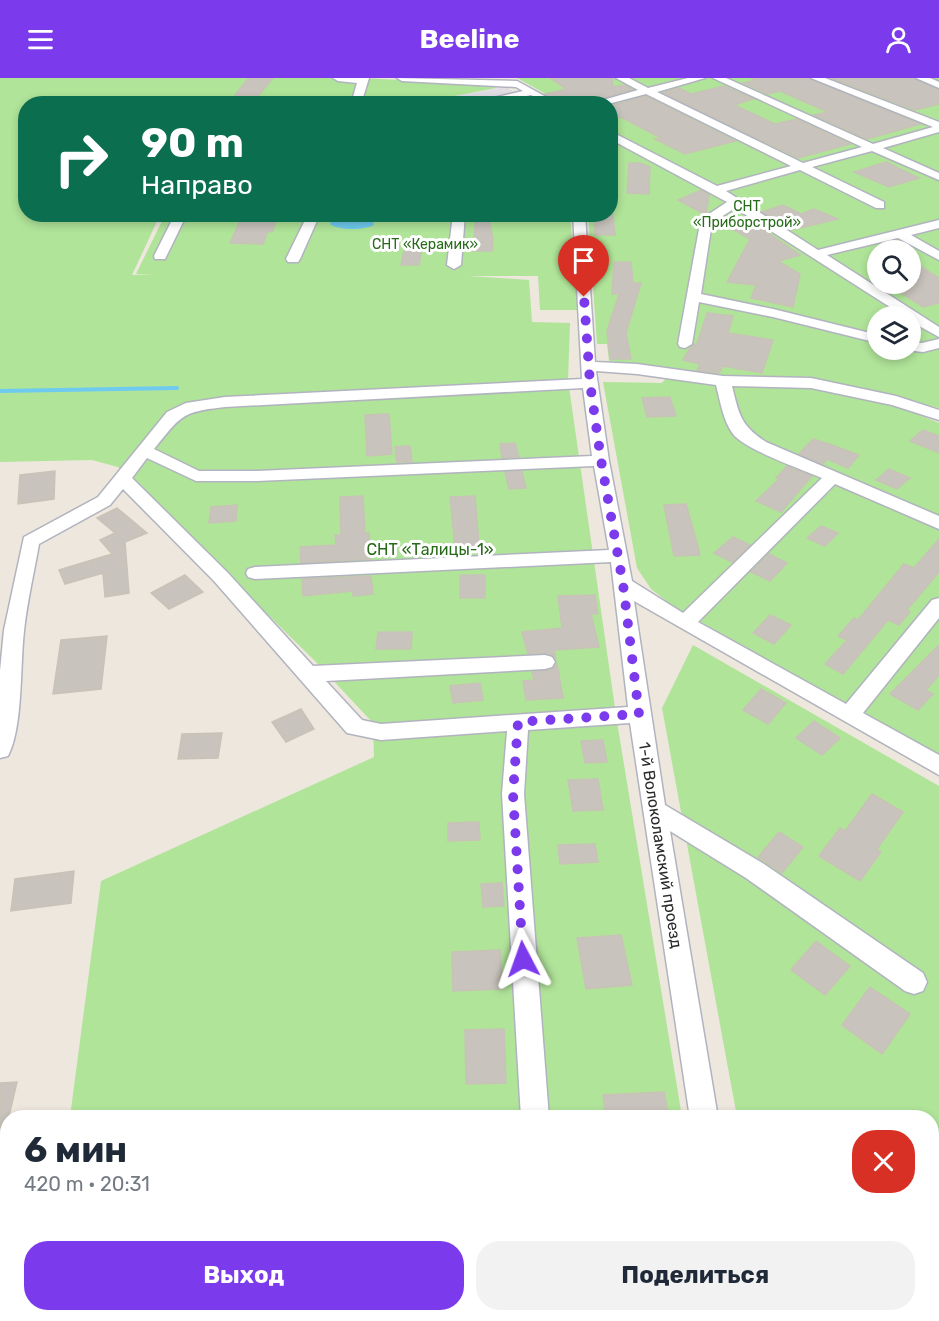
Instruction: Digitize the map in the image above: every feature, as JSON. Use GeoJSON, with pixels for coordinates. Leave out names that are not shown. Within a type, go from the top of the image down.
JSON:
{"type":"FeatureCollection","features":[{"type":"Feature","properties":{"kind":"street"},"geometry":{"type":"LineString","coordinates":[[339,78],[364,80],[359,96]]}},
{"type":"Feature","properties":{"kind":"street"},"geometry":{"type":"LineString","coordinates":[[402,78],[517,84]]}},
{"type":"Feature","properties":{"kind":"street"},"geometry":{"type":"LineString","coordinates":[[506,78],[539,96]]}},
{"type":"Feature","properties":{"kind":"street"},"geometry":{"type":"LineString","coordinates":[[621,78],[880,205]]}},
{"type":"Feature","properties":{"kind":"street"},"geometry":{"type":"LineString","coordinates":[[618,98],[700,78]]}},
{"type":"Feature","properties":{"kind":"street"},"geometry":{"type":"LineString","coordinates":[[718,78],[939,177]]}},
{"type":"Feature","properties":{"kind":"street"},"geometry":{"type":"LineString","coordinates":[[816,78],[939,127]]}},
{"type":"Feature","properties":{"kind":"street"},"geometry":{"type":"LineString","coordinates":[[921,78],[939,85]]}},
{"type":"Feature","properties":{"kind":"street"},"geometry":{"type":"LineString","coordinates":[[510,96],[532,92]]}},
{"type":"Feature","properties":{"kind":"street"},"geometry":{"type":"LineString","coordinates":[[716,190],[939,127]]}},
{"type":"Feature","properties":{"kind":"street"},"geometry":{"type":"LineString","coordinates":[[618,138],[716,190],[939,333]]}},
{"type":"Feature","properties":{"kind":"street"},"geometry":{"type":"LineString","coordinates":[[685,344],[705,229],[709,220],[724,208],[736,203]]}},
{"type":"Feature","properties":{"kind":"street"},"geometry":{"type":"LineString","coordinates":[[160,256],[177,222]]}},
{"type":"Feature","properties":{"kind":"street"},"geometry":{"type":"LineString","coordinates":[[293,259],[310,222]]}},
{"type":"Feature","properties":{"kind":"street"},"geometry":{"type":"LineString","coordinates":[[454,265],[458,222]]}},
{"type":"Feature","properties":{"kind":"street","name":"1-й Волоколамский проезд"},"geometry":{"type":"LineString","coordinates":[[579,222],[589,375],[601,460],[619,556],[639,714],[657,812],[703,1110]]}},
{"type":"Feature","properties":{"kind":"street"},"geometry":{"type":"LineString","coordinates":[[817,254],[939,224]]}},
{"type":"Feature","properties":{"kind":"street"},"geometry":{"type":"LineString","coordinates":[[901,234],[939,256]]}},
{"type":"Feature","properties":{"kind":"street"},"geometry":{"type":"LineString","coordinates":[[694,297],[773,313],[867,336]]}},
{"type":"Feature","properties":{"kind":"street"},"geometry":{"type":"LineString","coordinates":[[921,348],[939,344]]}},
{"type":"Feature","properties":{"kind":"street"},"geometry":{"type":"LineString","coordinates":[[0,750],[5,727],[14,630],[30,542],[104,501],[146,451],[172,415],[192,406],[589,375],[637,369],[723,381],[811,383],[896,401],[939,415]]}},
{"type":"Feature","properties":{"kind":"street"},"geometry":{"type":"LineString","coordinates":[[723,381],[729,406],[740,432],[760,445],[939,523]]}},
{"type":"Feature","properties":{"kind":"street"},"geometry":{"type":"LineString","coordinates":[[146,451],[196,476],[257,476],[601,460]]}},
{"type":"Feature","properties":{"kind":"street"},"geometry":{"type":"LineString","coordinates":[[686,622],[833,477]]}},
{"type":"Feature","properties":{"kind":"street"},"geometry":{"type":"LineString","coordinates":[[122,478],[221,577],[355,727],[381,732],[639,714]]}},
{"type":"Feature","properties":{"kind":"street"},"geometry":{"type":"LineString","coordinates":[[255,573],[619,556]]}},
{"type":"Feature","properties":{"kind":"street"},"geometry":{"type":"LineString","coordinates":[[623,584],[653,604],[939,766]]}},
{"type":"Feature","properties":{"kind":"street"},"geometry":{"type":"LineString","coordinates":[[850,714],[939,605]]}},
{"type":"Feature","properties":{"kind":"street"},"geometry":{"type":"LineString","coordinates":[[308,675],[545,662]]}},
{"type":"Feature","properties":{"kind":"street"},"geometry":{"type":"LineString","coordinates":[[518,722],[513,794],[535,1110]]}},
{"type":"Feature","properties":{"kind":"street"},"geometry":{"type":"LineString","coordinates":[[657,812],[755,871],[914,982]]}},
{"type":"Feature","properties":{"kind":"shaded area"},"geometry":{"type":"Polygon","coordinates":[[[505,87],[523,96],[455,96],[505,87]]]}},
{"type":"Feature","properties":{"kind":"green space"},"geometry":{"type":"Polygon","coordinates":[[[0,78],[363,78],[491,85],[496,88],[455,96],[18,96],[18,222],[157,222],[132,275],[155,274],[136,274],[162,222],[571,222],[578,310],[540,310],[538,276],[468,276],[529,280],[532,322],[570,323],[568,380],[617,722],[681,1110],[71,1110],[101,881],[374,757],[373,723],[315,661],[118,467],[92,460],[0,462],[0,78]]]}},
{"type":"Feature","properties":{"kind":"green space","name":"СНТ «Приборстрой»"},"geometry":{"type":"Polygon","coordinates":[[[517,78],[939,78],[939,408],[804,376],[801,385],[899,407],[939,423],[939,755],[674,607],[651,589],[637,568],[603,382],[662,383],[674,369],[609,361],[607,344],[597,344],[588,222],[618,222],[618,96],[549,96],[517,78]]]}},
{"type":"Feature","properties":{"kind":"green space"},"geometry":{"type":"Polygon","coordinates":[[[693,645],[939,786],[939,1110],[736,1110],[662,708],[693,645]]]}},
{"type":"Feature","properties":{"kind":"water"},"geometry":{"type":"Polygon","coordinates":[[[331,222],[373,222],[374,225],[345,229],[330,224],[331,222]]]}},
{"type":"Feature","properties":{"kind":"building"},"geometry":{"type":"Polygon","coordinates":[[[249,78],[273,78],[258,96],[235,95],[249,78]]]}},
{"type":"Feature","properties":{"kind":"building"},"geometry":{"type":"Polygon","coordinates":[[[550,78],[612,78],[613,87],[624,85],[632,89],[611,96],[548,96],[545,94],[566,89],[550,78]]]}},
{"type":"Feature","properties":{"kind":"building"},"geometry":{"type":"Polygon","coordinates":[[[751,78],[809,78],[920,124],[867,139],[814,115],[828,112],[780,91],[768,94],[743,83],[757,80],[751,78]]]}},
{"type":"Feature","properties":{"kind":"building"},"geometry":{"type":"Polygon","coordinates":[[[831,78],[912,78],[939,90],[939,104],[915,110],[831,78]]]}},
{"type":"Feature","properties":{"kind":"building"},"geometry":{"type":"Polygon","coordinates":[[[724,86],[753,99],[734,105],[775,124],[797,119],[850,144],[798,158],[663,93],[679,88],[691,94],[724,86]]]}},
{"type":"Feature","properties":{"kind":"building"},"geometry":{"type":"Polygon","coordinates":[[[646,96],[735,141],[685,154],[655,139],[661,138],[621,117],[618,118],[618,104],[646,96]]]}},
{"type":"Feature","properties":{"kind":"building"},"geometry":{"type":"Polygon","coordinates":[[[886,162],[919,178],[889,187],[854,172],[886,162]]]}},
{"type":"Feature","properties":{"kind":"building"},"geometry":{"type":"Polygon","coordinates":[[[629,163],[640,163],[650,167],[649,194],[627,193],[629,163]]]}},
{"type":"Feature","properties":{"kind":"building"},"geometry":{"type":"Polygon","coordinates":[[[701,190],[709,195],[706,215],[678,200],[701,190]]]}},
{"type":"Feature","properties":{"kind":"building"},"geometry":{"type":"Polygon","coordinates":[[[783,205],[801,214],[814,209],[838,219],[791,230],[762,212],[783,205]]]}},
{"type":"Feature","properties":{"kind":"building"},"geometry":{"type":"Polygon","coordinates":[[[745,217],[800,255],[778,261],[800,274],[793,307],[751,298],[756,285],[727,282],[750,239],[723,224],[745,217]]]}},
{"type":"Feature","properties":{"kind":"building"},"geometry":{"type":"Polygon","coordinates":[[[239,222],[276,222],[272,232],[268,231],[263,244],[230,243],[239,222]]]}},
{"type":"Feature","properties":{"kind":"building"},"geometry":{"type":"Polygon","coordinates":[[[475,222],[490,222],[493,239],[492,251],[473,251],[475,222]]]}},
{"type":"Feature","properties":{"kind":"building"},"geometry":{"type":"Polygon","coordinates":[[[594,222],[614,222],[615,235],[595,235],[594,222]]]}},
{"type":"Feature","properties":{"kind":"building"},"geometry":{"type":"Polygon","coordinates":[[[406,242],[423,242],[419,265],[401,265],[406,242]]]}},
{"type":"Feature","properties":{"kind":"building"},"geometry":{"type":"Polygon","coordinates":[[[614,262],[631,262],[633,283],[641,283],[626,333],[631,359],[610,359],[607,331],[619,294],[612,294],[614,262]]]}},
{"type":"Feature","properties":{"kind":"building"},"geometry":{"type":"Polygon","coordinates":[[[921,267],[939,278],[939,303],[923,307],[903,294],[921,294],[921,267]]]}},
{"type":"Feature","properties":{"kind":"building"},"geometry":{"type":"Polygon","coordinates":[[[707,313],[733,316],[728,333],[773,340],[762,373],[723,366],[719,373],[700,371],[697,370],[700,364],[683,360],[690,348],[697,344],[707,313]]]}},
{"type":"Feature","properties":{"kind":"building"},"geometry":{"type":"Polygon","coordinates":[[[670,397],[676,416],[647,417],[642,398],[670,397]]]}},
{"type":"Feature","properties":{"kind":"building"},"geometry":{"type":"Polygon","coordinates":[[[389,414],[392,454],[367,456],[365,415],[389,414]]]}},
{"type":"Feature","properties":{"kind":"building"},"geometry":{"type":"Polygon","coordinates":[[[923,430],[939,436],[939,453],[910,441],[923,430]]]}},
{"type":"Feature","properties":{"kind":"building"},"geometry":{"type":"Polygon","coordinates":[[[813,439],[859,455],[848,468],[827,459],[823,464],[799,454],[813,439]]]}},
{"type":"Feature","properties":{"kind":"building"},"geometry":{"type":"Polygon","coordinates":[[[515,443],[519,457],[502,458],[500,444],[515,443]]]}},
{"type":"Feature","properties":{"kind":"building"},"geometry":{"type":"Polygon","coordinates":[[[410,446],[412,462],[397,462],[395,447],[410,446]]]}},
{"type":"Feature","properties":{"kind":"building"},"geometry":{"type":"Polygon","coordinates":[[[787,466],[812,476],[781,512],[756,501],[780,478],[776,478],[787,466]]]}},
{"type":"Feature","properties":{"kind":"building"},"geometry":{"type":"Polygon","coordinates":[[[889,469],[910,478],[897,489],[876,480],[889,469]]]}},
{"type":"Feature","properties":{"kind":"building"},"geometry":{"type":"Polygon","coordinates":[[[55,471],[54,499],[18,504],[20,475],[55,471]]]}},
{"type":"Feature","properties":{"kind":"building"},"geometry":{"type":"Polygon","coordinates":[[[522,471],[526,488],[509,489],[505,472],[522,471]]]}},
{"type":"Feature","properties":{"kind":"building"},"geometry":{"type":"Polygon","coordinates":[[[363,496],[365,533],[369,533],[371,559],[301,563],[300,547],[336,545],[335,535],[341,535],[340,497],[363,496]]]}},
{"type":"Feature","properties":{"kind":"building"},"geometry":{"type":"Polygon","coordinates":[[[475,496],[479,545],[455,547],[450,497],[475,496]]]}},
{"type":"Feature","properties":{"kind":"building"},"geometry":{"type":"Polygon","coordinates":[[[686,504],[700,555],[674,556],[664,505],[686,504]]]}},
{"type":"Feature","properties":{"kind":"building"},"geometry":{"type":"Polygon","coordinates":[[[237,505],[236,521],[209,523],[211,507],[237,505]]]}},
{"type":"Feature","properties":{"kind":"building"},"geometry":{"type":"Polygon","coordinates":[[[117,508],[147,533],[125,542],[129,593],[105,597],[103,573],[65,584],[59,570],[112,554],[100,540],[115,533],[97,518],[117,508]]]}},
{"type":"Feature","properties":{"kind":"building"},"geometry":{"type":"Polygon","coordinates":[[[821,526],[838,533],[825,546],[807,538],[821,526]]]}},
{"type":"Feature","properties":{"kind":"building"},"geometry":{"type":"Polygon","coordinates":[[[733,537],[750,545],[732,562],[714,553],[733,537]]]}},
{"type":"Feature","properties":{"kind":"building"},"geometry":{"type":"Polygon","coordinates":[[[939,539],[939,572],[907,610],[910,612],[899,625],[888,620],[843,674],[825,664],[847,640],[838,636],[854,618],[858,620],[904,564],[914,568],[939,539]]]}},
{"type":"Feature","properties":{"kind":"building"},"geometry":{"type":"Polygon","coordinates":[[[769,554],[787,563],[770,581],[751,572],[769,554]]]}},
{"type":"Feature","properties":{"kind":"building"},"geometry":{"type":"Polygon","coordinates":[[[185,575],[203,592],[169,609],[151,593],[185,575]]]}},
{"type":"Feature","properties":{"kind":"building"},"geometry":{"type":"Polygon","coordinates":[[[460,575],[485,575],[485,598],[460,598],[460,575]]]}},
{"type":"Feature","properties":{"kind":"building"},"geometry":{"type":"Polygon","coordinates":[[[371,576],[373,594],[353,596],[353,591],[303,596],[302,579],[371,576]]]}},
{"type":"Feature","properties":{"kind":"building"},"geometry":{"type":"Polygon","coordinates":[[[595,595],[598,614],[591,614],[599,647],[554,650],[556,659],[553,655],[546,653],[528,654],[522,632],[562,628],[558,596],[595,595]]]}},
{"type":"Feature","properties":{"kind":"building"},"geometry":{"type":"Polygon","coordinates":[[[770,615],[791,625],[774,644],[753,633],[770,615]]]}},
{"type":"Feature","properties":{"kind":"building"},"geometry":{"type":"Polygon","coordinates":[[[378,632],[412,632],[411,649],[376,649],[378,632]]]}},
{"type":"Feature","properties":{"kind":"building"},"geometry":{"type":"Polygon","coordinates":[[[107,636],[101,689],[53,694],[61,640],[107,636]]]}},
{"type":"Feature","properties":{"kind":"building"},"geometry":{"type":"Polygon","coordinates":[[[939,645],[939,675],[926,690],[933,694],[918,710],[890,694],[939,645]]]}},
{"type":"Feature","properties":{"kind":"building"},"geometry":{"type":"Polygon","coordinates":[[[557,664],[563,698],[526,700],[523,681],[534,680],[532,672],[553,669],[557,664]]]}},
{"type":"Feature","properties":{"kind":"building"},"geometry":{"type":"Polygon","coordinates":[[[480,683],[483,700],[453,703],[450,686],[480,683]]]}},
{"type":"Feature","properties":{"kind":"building"},"geometry":{"type":"Polygon","coordinates":[[[761,689],[786,703],[768,724],[743,710],[761,689]]]}},
{"type":"Feature","properties":{"kind":"building"},"geometry":{"type":"Polygon","coordinates":[[[301,709],[314,729],[286,742],[272,722],[301,709]]]}},
{"type":"Feature","properties":{"kind":"building"},"geometry":{"type":"Polygon","coordinates":[[[814,721],[840,738],[822,755],[796,738],[814,721]]]}},
{"type":"Feature","properties":{"kind":"building"},"geometry":{"type":"Polygon","coordinates":[[[222,733],[218,758],[178,759],[182,734],[222,733]]]}},
{"type":"Feature","properties":{"kind":"building"},"geometry":{"type":"Polygon","coordinates":[[[603,740],[607,762],[585,763],[581,741],[603,740]]]}},
{"type":"Feature","properties":{"kind":"building"},"geometry":{"type":"Polygon","coordinates":[[[598,779],[603,810],[573,811],[568,780],[598,779]]]}},
{"type":"Feature","properties":{"kind":"building"},"geometry":{"type":"Polygon","coordinates":[[[872,794],[903,812],[877,849],[881,852],[860,881],[819,856],[840,828],[845,831],[872,794]]]}},
{"type":"Feature","properties":{"kind":"building"},"geometry":{"type":"Polygon","coordinates":[[[479,822],[480,840],[448,841],[448,823],[479,822]]]}},
{"type":"Feature","properties":{"kind":"building"},"geometry":{"type":"Polygon","coordinates":[[[779,832],[803,847],[782,873],[758,857],[779,832]]]}},
{"type":"Feature","properties":{"kind":"building"},"geometry":{"type":"Polygon","coordinates":[[[595,844],[598,862],[560,864],[558,845],[595,844]]]}},
{"type":"Feature","properties":{"kind":"building"},"geometry":{"type":"Polygon","coordinates":[[[74,871],[71,903],[11,911],[15,879],[74,871]]]}},
{"type":"Feature","properties":{"kind":"building"},"geometry":{"type":"Polygon","coordinates":[[[502,883],[504,906],[483,907],[481,884],[502,883]]]}},
{"type":"Feature","properties":{"kind":"building"},"geometry":{"type":"Polygon","coordinates":[[[621,935],[632,985],[586,989],[577,938],[621,935]]]}},
{"type":"Feature","properties":{"kind":"building"},"geometry":{"type":"Polygon","coordinates":[[[816,941],[850,966],[825,995],[791,970],[816,941]]]}},
{"type":"Feature","properties":{"kind":"building"},"geometry":{"type":"Polygon","coordinates":[[[500,950],[503,989],[453,991],[452,952],[500,950]]]}},
{"type":"Feature","properties":{"kind":"building"},"geometry":{"type":"Polygon","coordinates":[[[870,987],[910,1014],[882,1054],[842,1025],[870,987]]]}},
{"type":"Feature","properties":{"kind":"building"},"geometry":{"type":"Polygon","coordinates":[[[504,1029],[506,1083],[466,1084],[465,1030],[504,1029]]]}},
{"type":"Feature","properties":{"kind":"building"},"geometry":{"type":"Polygon","coordinates":[[[17,1082],[10,1110],[0,1110],[0,1083],[17,1082]]]}},
{"type":"Feature","properties":{"kind":"building"},"geometry":{"type":"Polygon","coordinates":[[[664,1092],[667,1110],[605,1110],[603,1095],[664,1092]]]}},
{"type":"Feature","properties":{"kind":"waterway"},"geometry":{"type":"LineString","coordinates":[[0,391],[177,388]]}},
{"type":"Feature","properties":{"kind":"route"},"geometry":{"type":"LineString","coordinates":[[523,959],[513,794],[518,722],[639,714],[619,556],[601,460],[590,383],[584,297]]}},
{"type":"Feature","properties":{"kind":"park label","name":"СНТ «Керамик»"},"geometry":{"type":"Point","coordinates":[425,244]}},
{"type":"Feature","properties":{"kind":"park label","name":"СНТ «Талицы-1»"},"geometry":{"type":"Point","coordinates":[430,549]}}]}
